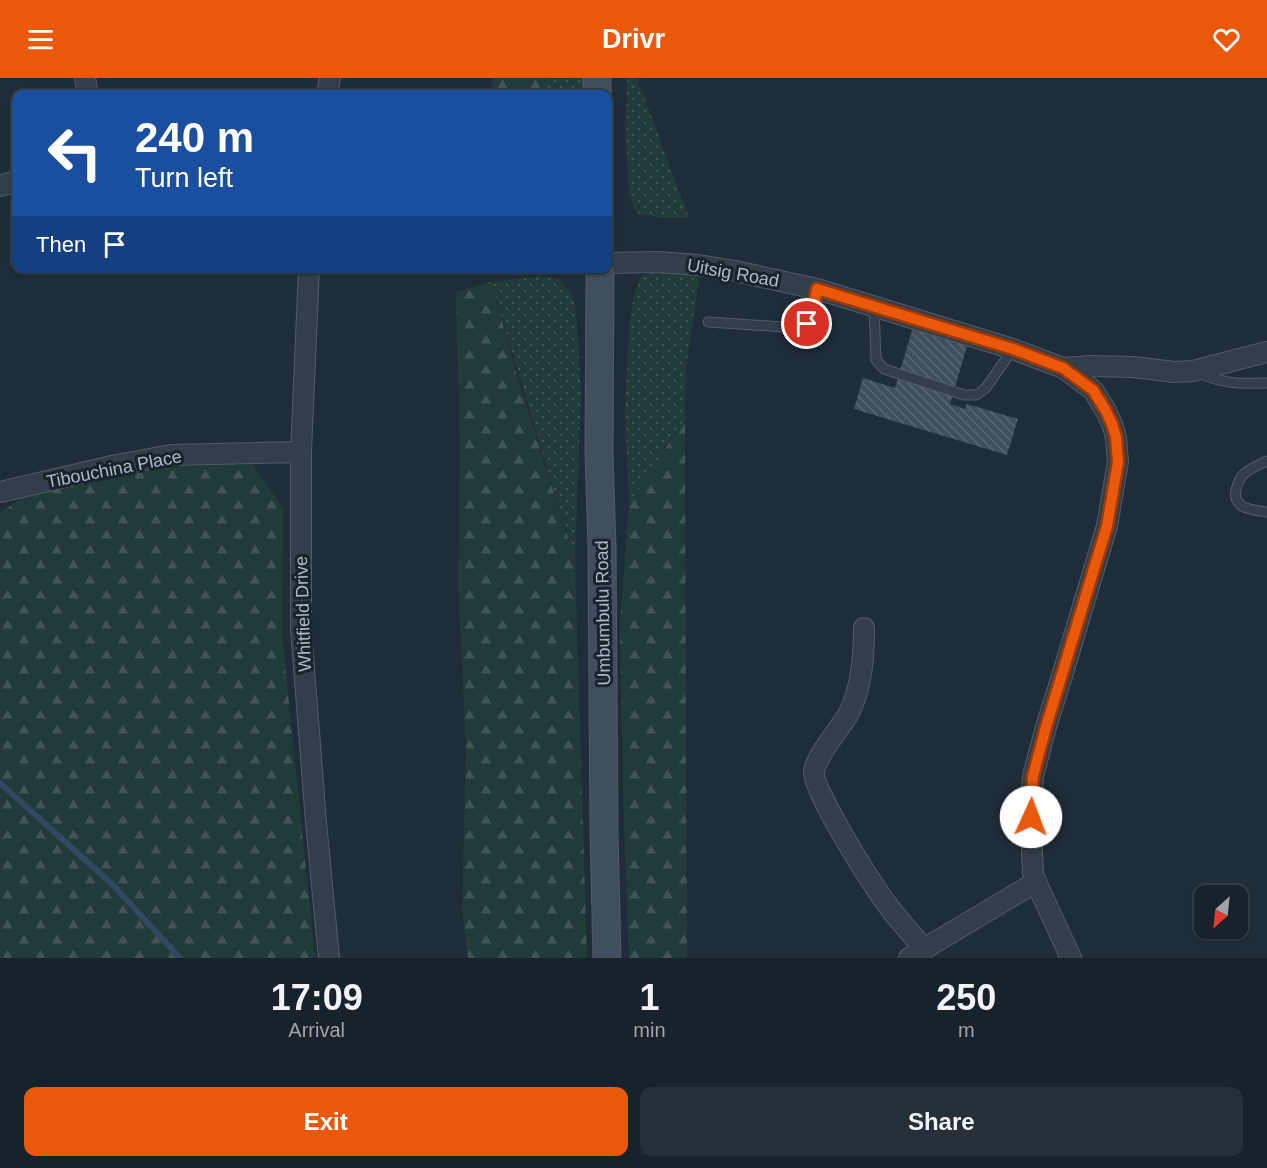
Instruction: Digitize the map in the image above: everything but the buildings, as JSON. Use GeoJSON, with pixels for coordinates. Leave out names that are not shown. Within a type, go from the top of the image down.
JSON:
{"type":"FeatureCollection","features":[{"type":"Feature","properties":{"kind":"main road","name":"Umbumbulu Road"},"geometry":{"type":"LineString","coordinates":[[600,273],[599,453],[603,548],[607,958]]}},
{"type":"Feature","properties":{"kind":"street","name":"Uitsig Road"},"geometry":{"type":"LineString","coordinates":[[612,262],[698,265],[735,270],[817,289],[1013,349],[1063,368],[1093,390],[1106,411],[1116,437],[1118,462],[1107,526],[1046,727],[1033,776],[1030,802],[1036,882],[1071,958]]}},
{"type":"Feature","properties":{"kind":"street","name":"Whitfield Drive"},"geometry":{"type":"LineString","coordinates":[[309,273],[301,452],[301,629],[329,958]]}},
{"type":"Feature","properties":{"kind":"street"},"geometry":{"type":"LineString","coordinates":[[1063,368],[1090,366],[1133,367],[1174,372],[1193,371],[1267,352]]}},
{"type":"Feature","properties":{"kind":"street","name":"Tibouchina Place"},"geometry":{"type":"LineString","coordinates":[[0,492],[112,465],[171,455],[301,452]]}},
{"type":"Feature","properties":{"kind":"street"},"geometry":{"type":"LineString","coordinates":[[864,628],[862,666],[854,701],[818,762],[814,778],[866,873],[903,925],[917,954],[1036,882]]}},
{"type":"Feature","properties":{"kind":"lane"},"geometry":{"type":"LineString","coordinates":[[708,322],[798,328],[807,324],[812,315],[817,289]]}},
{"type":"Feature","properties":{"kind":"lane"},"geometry":{"type":"LineString","coordinates":[[874,307],[876,360],[884,369],[964,394],[976,395],[985,389],[1013,349]]}},
{"type":"Feature","properties":{"kind":"lane"},"geometry":{"type":"LineString","coordinates":[[1193,371],[1229,384],[1267,383]]}},
{"type":"Feature","properties":{"kind":"lane"},"geometry":{"type":"LineString","coordinates":[[1267,461],[1242,475],[1235,497],[1241,506],[1267,512]]}},
{"type":"Feature","properties":{"kind":"green space"},"geometry":{"type":"Polygon","coordinates":[[[493,78],[547,78],[544,90],[490,90],[493,78]]]}},
{"type":"Feature","properties":{"kind":"green space"},"geometry":{"type":"Polygon","coordinates":[[[547,78],[586,78],[585,90],[545,90],[547,78]]]}},
{"type":"Feature","properties":{"kind":"green space"},"geometry":{"type":"Polygon","coordinates":[[[627,78],[637,78],[689,218],[661,218],[636,213],[629,193],[626,138],[627,78]]]}},
{"type":"Feature","properties":{"kind":"green space"},"geometry":{"type":"Polygon","coordinates":[[[662,270],[700,273],[686,369],[685,419],[629,504],[625,407],[629,326],[634,295],[641,276],[662,270]]]}},
{"type":"Feature","properties":{"kind":"green space"},"geometry":{"type":"Polygon","coordinates":[[[540,276],[559,279],[573,296],[577,320],[581,393],[575,560],[491,282],[540,276]]]}},
{"type":"Feature","properties":{"kind":"green space"},"geometry":{"type":"Polygon","coordinates":[[[491,282],[519,382],[575,560],[587,958],[468,958],[462,910],[466,746],[458,582],[460,449],[456,292],[491,282]]]}},
{"type":"Feature","properties":{"kind":"green space"},"geometry":{"type":"Polygon","coordinates":[[[685,419],[687,958],[629,958],[620,622],[629,504],[685,419]]]}},
{"type":"Feature","properties":{"kind":"green space"},"geometry":{"type":"Polygon","coordinates":[[[252,464],[283,508],[282,634],[315,958],[0,958],[0,513],[26,495],[116,474],[187,465],[252,464]]]}},
{"type":"Feature","properties":{"kind":"waterway"},"geometry":{"type":"LineString","coordinates":[[0,783],[113,885],[180,958]]}},
{"type":"Feature","properties":{"kind":"route"},"geometry":{"type":"LineString","coordinates":[[807,324],[812,315],[817,289],[1013,349],[1063,368],[1080,379],[1093,390],[1112,424],[1116,437],[1118,462],[1107,526],[1033,776],[1031,817]]}}]}
